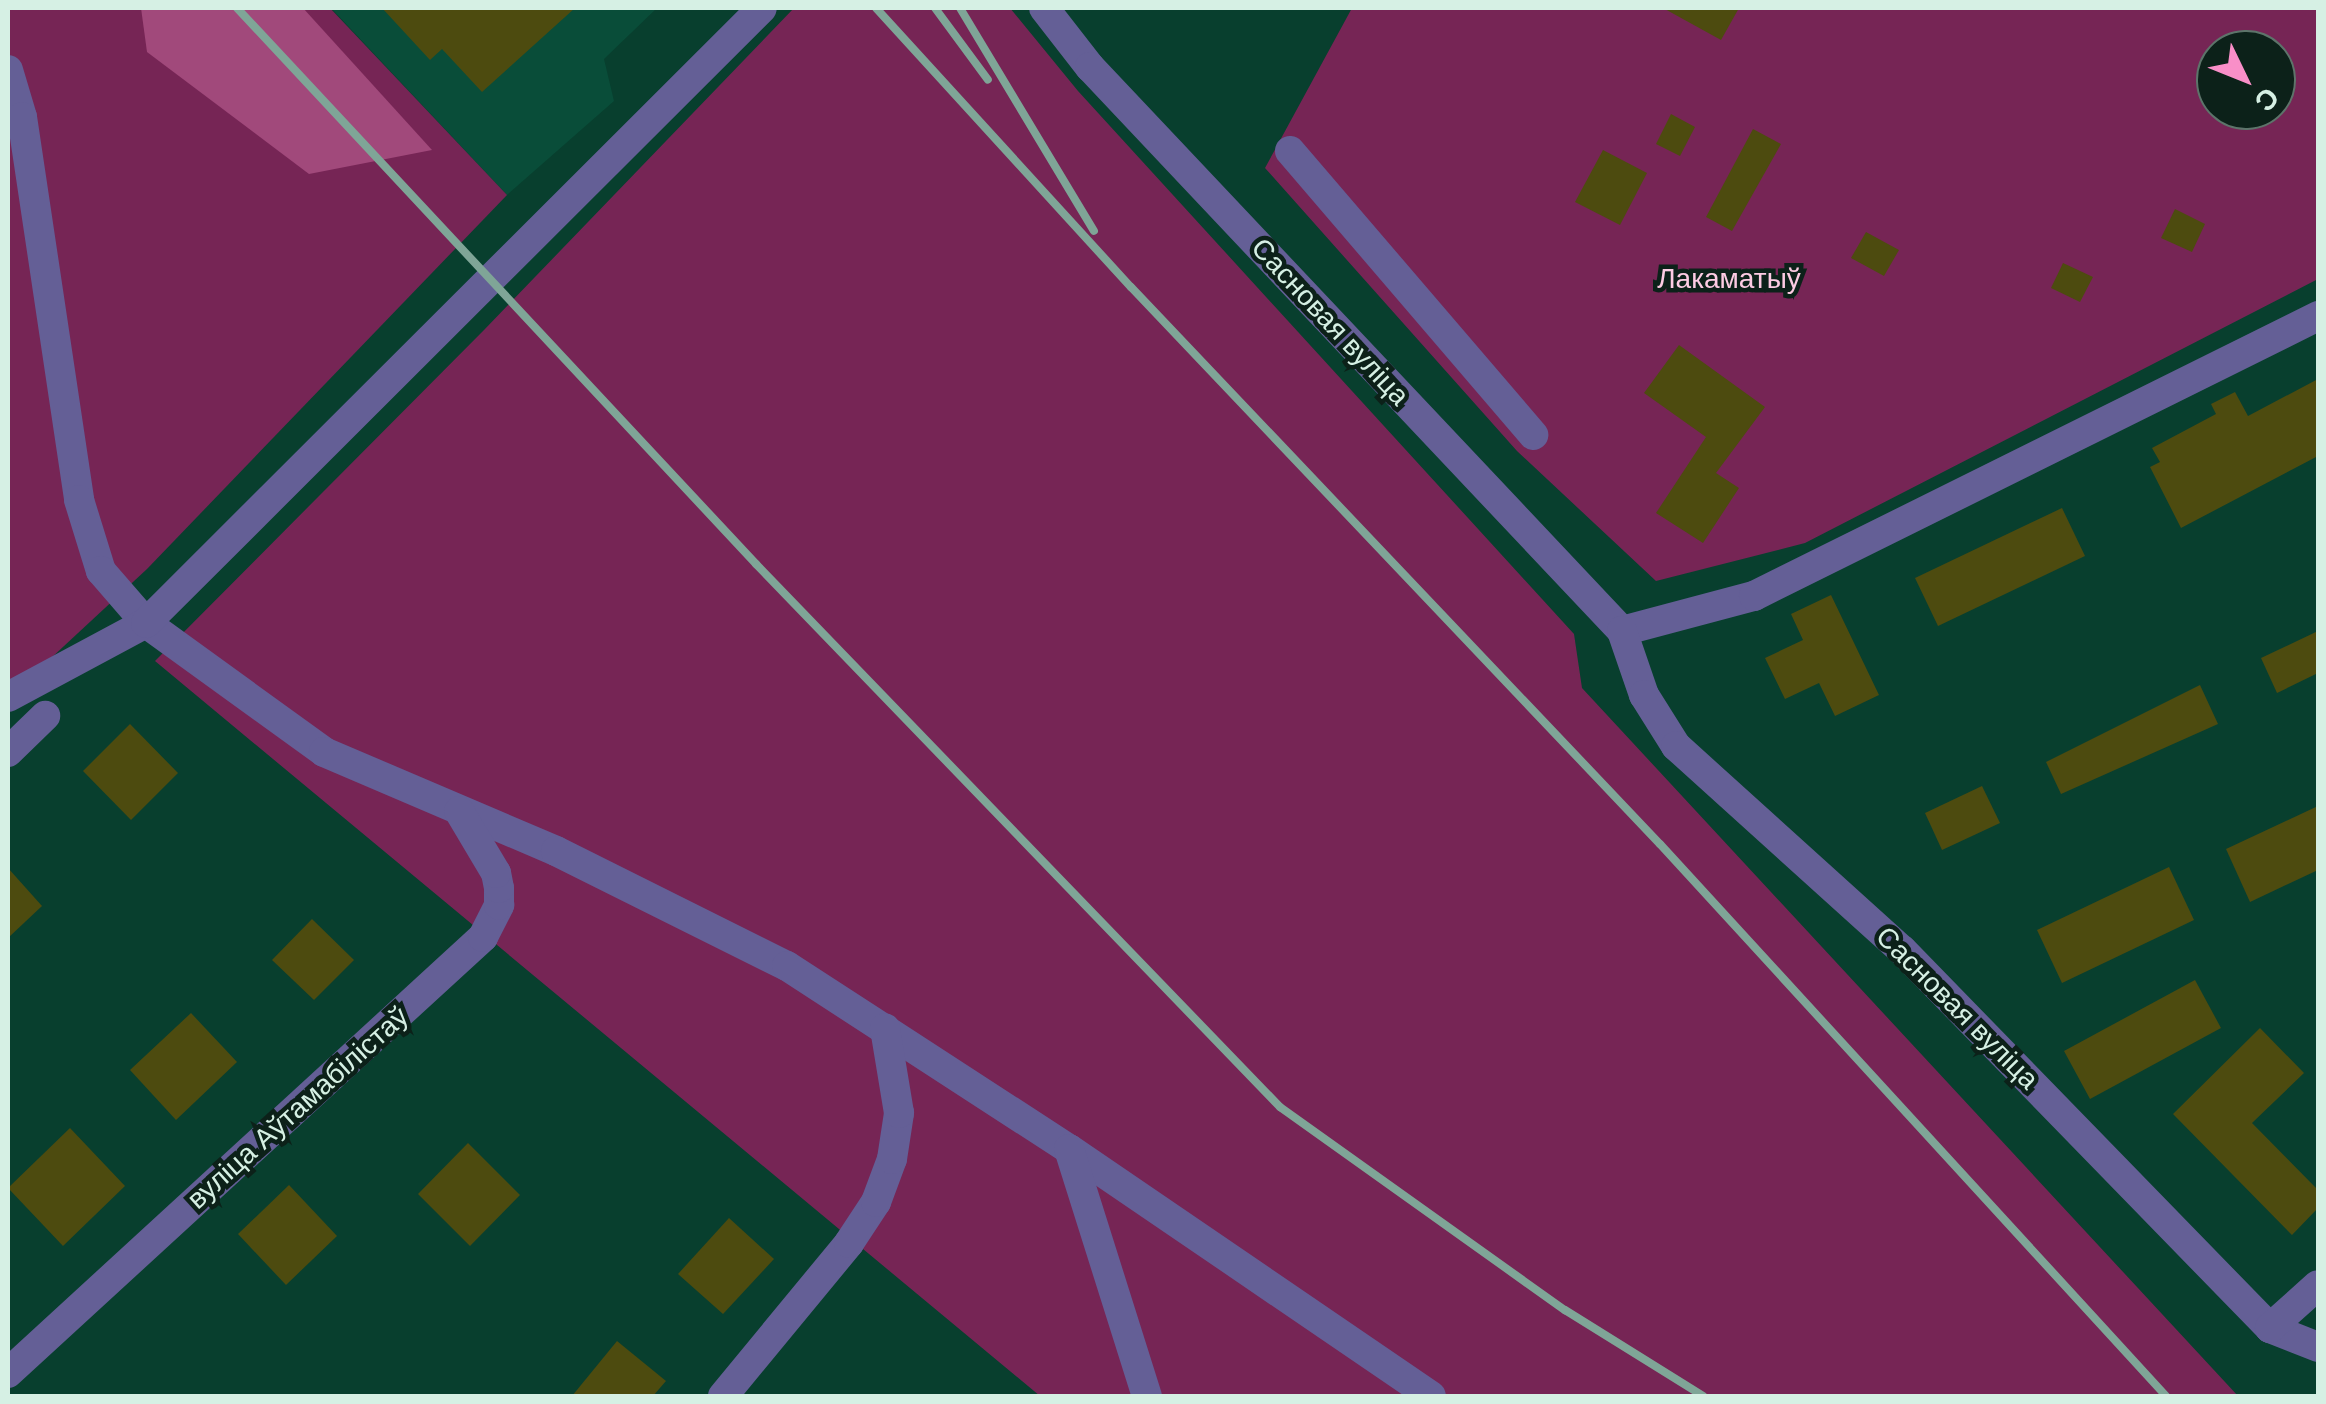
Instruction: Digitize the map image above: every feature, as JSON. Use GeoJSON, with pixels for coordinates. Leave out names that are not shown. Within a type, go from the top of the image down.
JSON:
{"type":"FeatureCollection","features":[{"type":"Feature","properties":{"kind":"street"},"geometry":{"type":"LineString","coordinates":[[8,697],[146,623],[762,8]]}},
{"type":"Feature","properties":{"kind":"street","name":"Сасновая вуліца"},"geometry":{"type":"LineString","coordinates":[[1044,8],[1090,67],[1622,631],[1644,696],[1676,746],[1902,950],[2270,1328]]}},
{"type":"Feature","properties":{"kind":"street"},"geometry":{"type":"LineString","coordinates":[[8,70],[22,117],[80,500],[102,572],[146,623],[324,752],[556,851],[788,966],[1069,1149],[1431,1396]]}},
{"type":"Feature","properties":{"kind":"street"},"geometry":{"type":"LineString","coordinates":[[1290,152],[1533,435]]}},
{"type":"Feature","properties":{"kind":"street"},"geometry":{"type":"LineString","coordinates":[[1622,631],[1754,596],[2318,316]]}},
{"type":"Feature","properties":{"kind":"street"},"geometry":{"type":"LineString","coordinates":[[8,752],[46,716]]}},
{"type":"Feature","properties":{"kind":"street","name":"вуліца Аўтамабілістаў"},"geometry":{"type":"LineString","coordinates":[[8,1373],[483,937],[499,905],[500,888],[496,873],[459,811]]}},
{"type":"Feature","properties":{"kind":"street"},"geometry":{"type":"LineString","coordinates":[[723,1396],[849,1243],[876,1202],[892,1159],[899,1113],[884,1028]]}},
{"type":"Feature","properties":{"kind":"street"},"geometry":{"type":"LineString","coordinates":[[1069,1149],[1147,1396]]}},
{"type":"Feature","properties":{"kind":"street"},"geometry":{"type":"LineString","coordinates":[[2318,1285],[2270,1328],[2318,1347]]}},
{"type":"Feature","properties":{"kind":"shaded area"},"geometry":{"type":"Polygon","coordinates":[[[141,8],[303,8],[432,150],[309,174],[147,52],[141,8]]]}},
{"type":"Feature","properties":{"kind":"shaded area"},"geometry":{"type":"Polygon","coordinates":[[[331,8],[657,8],[604,59],[614,101],[507,195],[331,8]]]}},
{"type":"Feature","properties":{"kind":"green space"},"geometry":{"type":"Polygon","coordinates":[[[8,8],[330,8],[507,195],[147,569],[8,698],[8,8]]]}},
{"type":"Feature","properties":{"kind":"green space"},"geometry":{"type":"Polygon","coordinates":[[[794,8],[1010,8],[1078,91],[1574,634],[1582,688],[2238,1396],[1040,1396],[155,661],[484,330],[794,8]]]}},
{"type":"Feature","properties":{"kind":"green space","name":"Лакаматыў"},"geometry":{"type":"Polygon","coordinates":[[[1352,8],[2318,8],[2318,279],[1805,543],[1656,581],[1517,451],[1265,168],[1352,8]]]}},
{"type":"Feature","properties":{"kind":"building"},"geometry":{"type":"Polygon","coordinates":[[[382,8],[575,8],[482,92],[442,49],[430,60],[382,8]]]}},
{"type":"Feature","properties":{"kind":"building"},"geometry":{"type":"Polygon","coordinates":[[[1663,8],[1739,8],[1721,40],[1663,8]]]}},
{"type":"Feature","properties":{"kind":"building"},"geometry":{"type":"Polygon","coordinates":[[[1671,114],[1695,127],[1680,156],[1656,144],[1671,114]]]}},
{"type":"Feature","properties":{"kind":"building"},"geometry":{"type":"Polygon","coordinates":[[[1753,129],[1781,144],[1732,231],[1706,217],[1753,129]]]}},
{"type":"Feature","properties":{"kind":"building"},"geometry":{"type":"Polygon","coordinates":[[[1603,150],[1647,173],[1620,225],[1575,202],[1603,150]]]}},
{"type":"Feature","properties":{"kind":"building"},"geometry":{"type":"Polygon","coordinates":[[[2175,209],[2205,224],[2192,252],[2161,238],[2175,209]]]}},
{"type":"Feature","properties":{"kind":"building"},"geometry":{"type":"Polygon","coordinates":[[[1866,232],[1899,250],[1884,276],[1851,258],[1866,232]]]}},
{"type":"Feature","properties":{"kind":"building"},"geometry":{"type":"Polygon","coordinates":[[[2063,263],[2093,277],[2080,302],[2051,288],[2063,263]]]}},
{"type":"Feature","properties":{"kind":"building"},"geometry":{"type":"Polygon","coordinates":[[[1679,345],[1765,407],[1716,473],[1739,488],[1703,543],[1656,513],[1706,437],[1644,393],[1679,345]]]}},
{"type":"Feature","properties":{"kind":"building"},"geometry":{"type":"Polygon","coordinates":[[[2318,379],[2318,456],[2181,528],[2150,467],[2160,462],[2152,448],[2216,414],[2211,404],[2235,392],[2248,416],[2318,379]]]}},
{"type":"Feature","properties":{"kind":"building"},"geometry":{"type":"Polygon","coordinates":[[[2062,508],[2085,556],[1938,626],[1915,578],[2062,508]]]}},
{"type":"Feature","properties":{"kind":"building"},"geometry":{"type":"Polygon","coordinates":[[[1831,595],[1879,695],[1835,716],[1819,683],[1785,699],[1765,658],[1803,640],[1791,614],[1831,595]]]}},
{"type":"Feature","properties":{"kind":"building"},"geometry":{"type":"Polygon","coordinates":[[[2318,631],[2318,673],[2277,693],[2261,658],[2318,631]]]}},
{"type":"Feature","properties":{"kind":"building"},"geometry":{"type":"Polygon","coordinates":[[[2200,685],[2218,724],[2061,794],[2046,762],[2200,685]]]}},
{"type":"Feature","properties":{"kind":"building"},"geometry":{"type":"Polygon","coordinates":[[[130,724],[178,773],[131,820],[83,771],[130,724]]]}},
{"type":"Feature","properties":{"kind":"building"},"geometry":{"type":"Polygon","coordinates":[[[1982,786],[2000,823],[1942,850],[1925,813],[1982,786]]]}},
{"type":"Feature","properties":{"kind":"building"},"geometry":{"type":"Polygon","coordinates":[[[2318,806],[2318,870],[2250,902],[2226,849],[2318,806]]]}},
{"type":"Feature","properties":{"kind":"building"},"geometry":{"type":"Polygon","coordinates":[[[2169,867],[2194,920],[2062,983],[2037,930],[2169,867]]]}},
{"type":"Feature","properties":{"kind":"building"},"geometry":{"type":"Polygon","coordinates":[[[8,868],[42,906],[8,938],[8,868]]]}},
{"type":"Feature","properties":{"kind":"building"},"geometry":{"type":"Polygon","coordinates":[[[312,919],[354,960],[314,1000],[272,960],[312,919]]]}},
{"type":"Feature","properties":{"kind":"building"},"geometry":{"type":"Polygon","coordinates":[[[2195,980],[2221,1028],[2090,1099],[2064,1051],[2195,980]]]}},
{"type":"Feature","properties":{"kind":"building"},"geometry":{"type":"Polygon","coordinates":[[[191,1013],[237,1062],[176,1120],[130,1070],[191,1013]]]}},
{"type":"Feature","properties":{"kind":"building"},"geometry":{"type":"Polygon","coordinates":[[[2260,1028],[2304,1073],[2252,1123],[2318,1190],[2318,1208],[2292,1235],[2173,1114],[2260,1028]]]}},
{"type":"Feature","properties":{"kind":"building"},"geometry":{"type":"Polygon","coordinates":[[[70,1128],[125,1186],[63,1246],[8,1188],[70,1128]]]}},
{"type":"Feature","properties":{"kind":"building"},"geometry":{"type":"Polygon","coordinates":[[[468,1143],[520,1195],[470,1246],[418,1194],[468,1143]]]}},
{"type":"Feature","properties":{"kind":"building"},"geometry":{"type":"Polygon","coordinates":[[[289,1185],[337,1236],[286,1285],[238,1234],[289,1185]]]}},
{"type":"Feature","properties":{"kind":"building"},"geometry":{"type":"Polygon","coordinates":[[[729,1218],[774,1259],[723,1314],[678,1274],[729,1218]]]}},
{"type":"Feature","properties":{"kind":"building"},"geometry":{"type":"Polygon","coordinates":[[[617,1341],[666,1381],[653,1396],[572,1396],[617,1341]]]}},
{"type":"Feature","properties":{"kind":"railway"},"geometry":{"type":"LineString","coordinates":[[237,8],[756,564],[1280,1107],[1565,1310],[1703,1396]]}},
{"type":"Feature","properties":{"kind":"railway"},"geometry":{"type":"LineString","coordinates":[[876,8],[1131,287],[1660,844],[2166,1396]]}},
{"type":"Feature","properties":{"kind":"railway"},"geometry":{"type":"LineString","coordinates":[[935,8],[988,80]]}},
{"type":"Feature","properties":{"kind":"railway"},"geometry":{"type":"LineString","coordinates":[[960,8],[1094,231]]}}]}
